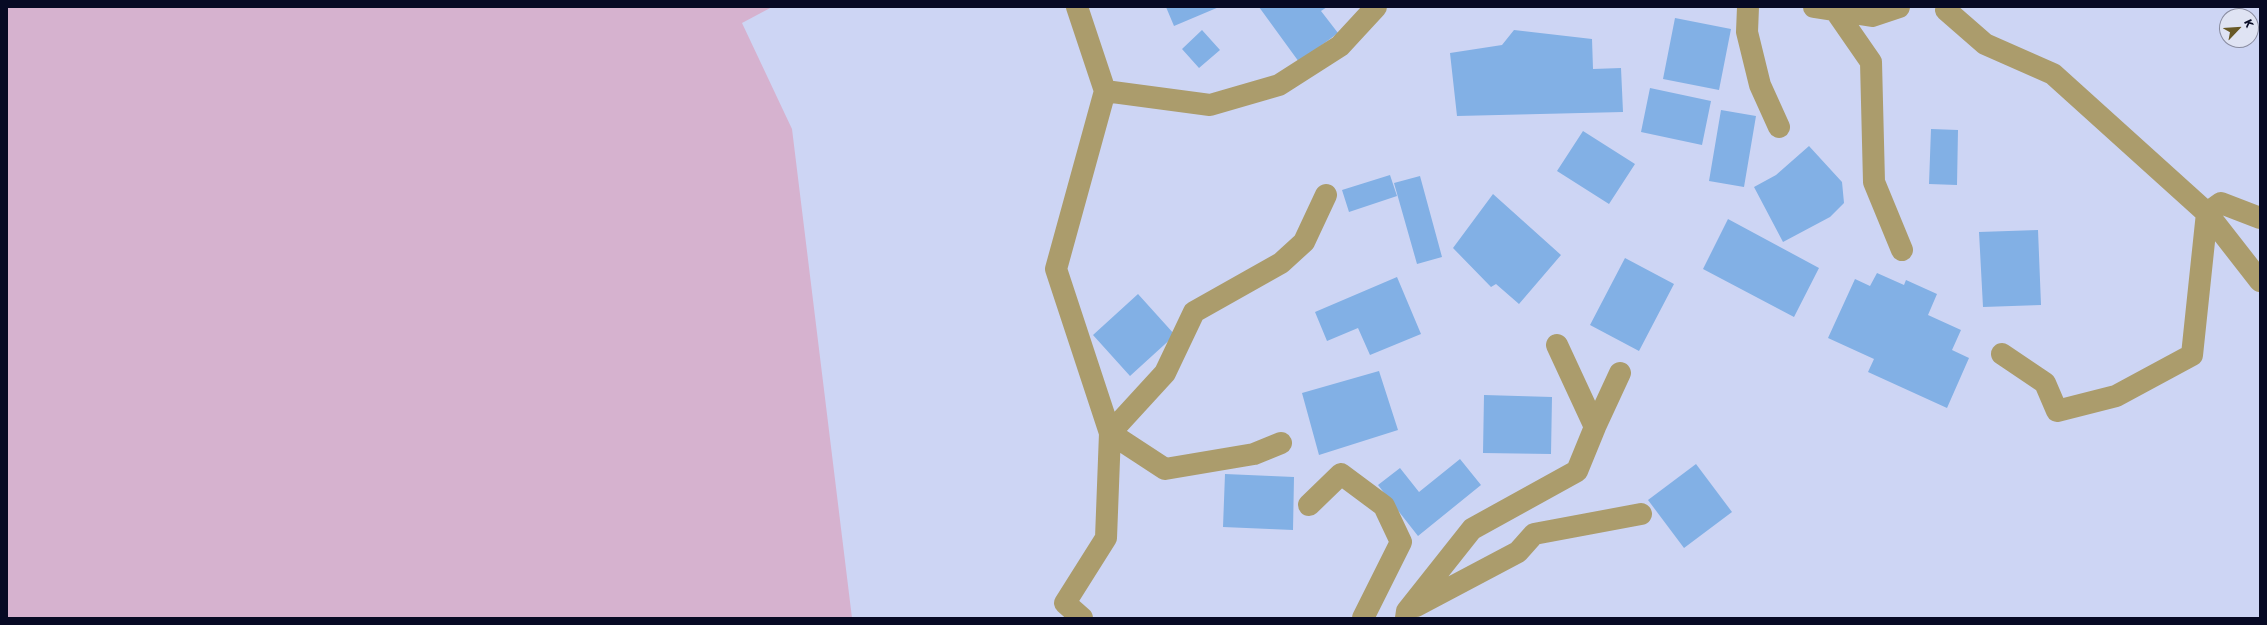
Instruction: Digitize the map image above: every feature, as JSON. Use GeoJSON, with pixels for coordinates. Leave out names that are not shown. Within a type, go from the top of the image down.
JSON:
{"type":"FeatureCollection","features":[{"type":"Feature","properties":{"kind":"street"},"geometry":{"type":"LineString","coordinates":[[1077,7],[1105,91],[1056,269],[1110,433],[1106,538],[1065,603],[1082,618]]}},
{"type":"Feature","properties":{"kind":"street"},"geometry":{"type":"LineString","coordinates":[[1105,91],[1210,105],[1279,86],[1340,46],[1376,7]]}},
{"type":"Feature","properties":{"kind":"street"},"geometry":{"type":"LineString","coordinates":[[1748,7],[1747,32],[1760,85],[1779,127]]}},
{"type":"Feature","properties":{"kind":"street"},"geometry":{"type":"LineString","coordinates":[[1824,9],[1872,16],[1899,7]]}},
{"type":"Feature","properties":{"kind":"street"},"geometry":{"type":"LineString","coordinates":[[1948,7],[1946,10],[1985,44],[2054,74],[2207,213],[2260,282]]}},
{"type":"Feature","properties":{"kind":"street"},"geometry":{"type":"LineString","coordinates":[[1824,9],[1870,62],[1874,182],[1902,250]]}},
{"type":"Feature","properties":{"kind":"street"},"geometry":{"type":"LineString","coordinates":[[1110,433],[1164,373],[1194,312],[1281,263],[1304,242],[1326,195]]}},
{"type":"Feature","properties":{"kind":"street"},"geometry":{"type":"LineString","coordinates":[[2002,354],[2045,383],[2057,411],[2116,396],[2192,355],[2207,213],[2221,203],[2260,218]]}},
{"type":"Feature","properties":{"kind":"street"},"geometry":{"type":"LineString","coordinates":[[1557,345],[1595,427]]}},
{"type":"Feature","properties":{"kind":"street"},"geometry":{"type":"LineString","coordinates":[[1407,614],[1472,529],[1577,471],[1620,373]]}},
{"type":"Feature","properties":{"kind":"street"},"geometry":{"type":"LineString","coordinates":[[1110,433],[1165,469],[1254,454],[1281,443]]}},
{"type":"Feature","properties":{"kind":"street"},"geometry":{"type":"LineString","coordinates":[[1309,504],[1341,474],[1384,506],[1401,542],[1363,618]]}},
{"type":"Feature","properties":{"kind":"street"},"geometry":{"type":"LineString","coordinates":[[1407,614],[1518,552],[1534,534],[1641,514]]}},
{"type":"Feature","properties":{"kind":"shaded area"},"geometry":{"type":"Polygon","coordinates":[[[7,7],[772,7],[742,23],[792,129],[852,618],[7,618],[7,7]]]}},
{"type":"Feature","properties":{"kind":"building"},"geometry":{"type":"Polygon","coordinates":[[[1166,7],[1219,7],[1174,26],[1166,7]]]}},
{"type":"Feature","properties":{"kind":"building"},"geometry":{"type":"Polygon","coordinates":[[[1259,7],[1327,7],[1321,11],[1338,33],[1299,62],[1259,7]]]}},
{"type":"Feature","properties":{"kind":"building"},"geometry":{"type":"Polygon","coordinates":[[[1675,18],[1731,29],[1719,90],[1663,79],[1675,18]]]}},
{"type":"Feature","properties":{"kind":"building"},"geometry":{"type":"Polygon","coordinates":[[[1202,30],[1220,50],[1199,68],[1182,49],[1202,30]]]}},
{"type":"Feature","properties":{"kind":"building"},"geometry":{"type":"Polygon","coordinates":[[[1514,30],[1592,39],[1593,69],[1621,68],[1623,112],[1457,116],[1450,53],[1502,45],[1514,30]]]}},
{"type":"Feature","properties":{"kind":"building"},"geometry":{"type":"Polygon","coordinates":[[[1650,88],[1711,101],[1702,145],[1641,132],[1650,88]]]}},
{"type":"Feature","properties":{"kind":"building"},"geometry":{"type":"Polygon","coordinates":[[[1721,110],[1756,116],[1744,187],[1709,181],[1721,110]]]}},
{"type":"Feature","properties":{"kind":"building"},"geometry":{"type":"Polygon","coordinates":[[[1931,129],[1958,130],[1957,185],[1929,184],[1931,129]]]}},
{"type":"Feature","properties":{"kind":"building"},"geometry":{"type":"Polygon","coordinates":[[[1583,131],[1635,164],[1609,204],[1557,171],[1583,131]]]}},
{"type":"Feature","properties":{"kind":"building"},"geometry":{"type":"Polygon","coordinates":[[[1809,146],[1842,182],[1844,203],[1830,217],[1783,242],[1754,187],[1776,175],[1809,146]]]}},
{"type":"Feature","properties":{"kind":"building"},"geometry":{"type":"Polygon","coordinates":[[[1390,175],[1397,196],[1349,212],[1342,190],[1390,175]]]}},
{"type":"Feature","properties":{"kind":"building"},"geometry":{"type":"Polygon","coordinates":[[[1420,176],[1442,257],[1417,264],[1394,183],[1420,176]]]}},
{"type":"Feature","properties":{"kind":"building"},"geometry":{"type":"Polygon","coordinates":[[[1493,194],[1561,255],[1519,304],[1496,284],[1491,287],[1453,248],[1493,194]]]}},
{"type":"Feature","properties":{"kind":"building"},"geometry":{"type":"Polygon","coordinates":[[[1728,219],[1819,268],[1794,317],[1703,269],[1728,219]]]}},
{"type":"Feature","properties":{"kind":"building"},"geometry":{"type":"Polygon","coordinates":[[[2038,230],[2041,305],[1983,307],[1979,232],[2038,230]]]}},
{"type":"Feature","properties":{"kind":"building"},"geometry":{"type":"Polygon","coordinates":[[[1625,258],[1674,284],[1639,351],[1590,325],[1625,258]]]}},
{"type":"Feature","properties":{"kind":"building"},"geometry":{"type":"Polygon","coordinates":[[[1877,273],[1904,285],[1906,280],[1937,294],[1928,315],[1961,330],[1952,350],[1969,358],[1947,408],[1868,372],[1874,359],[1828,338],[1855,279],[1870,286],[1877,273]]]}},
{"type":"Feature","properties":{"kind":"building"},"geometry":{"type":"Polygon","coordinates":[[[1397,277],[1421,334],[1370,355],[1358,328],[1327,341],[1315,312],[1397,277]]]}},
{"type":"Feature","properties":{"kind":"building"},"geometry":{"type":"Polygon","coordinates":[[[1138,294],[1175,335],[1130,376],[1093,335],[1138,294]]]}},
{"type":"Feature","properties":{"kind":"building"},"geometry":{"type":"Polygon","coordinates":[[[1379,371],[1398,430],[1319,455],[1302,393],[1379,371]]]}},
{"type":"Feature","properties":{"kind":"building"},"geometry":{"type":"Polygon","coordinates":[[[1484,395],[1552,397],[1551,454],[1483,453],[1484,395]]]}},
{"type":"Feature","properties":{"kind":"building"},"geometry":{"type":"Polygon","coordinates":[[[1460,459],[1481,485],[1418,536],[1378,485],[1400,468],[1419,492],[1460,459]]]}},
{"type":"Feature","properties":{"kind":"building"},"geometry":{"type":"Polygon","coordinates":[[[1696,464],[1732,512],[1684,548],[1648,500],[1696,464]]]}},
{"type":"Feature","properties":{"kind":"building"},"geometry":{"type":"Polygon","coordinates":[[[1225,474],[1294,477],[1293,530],[1223,527],[1225,474]]]}}]}
